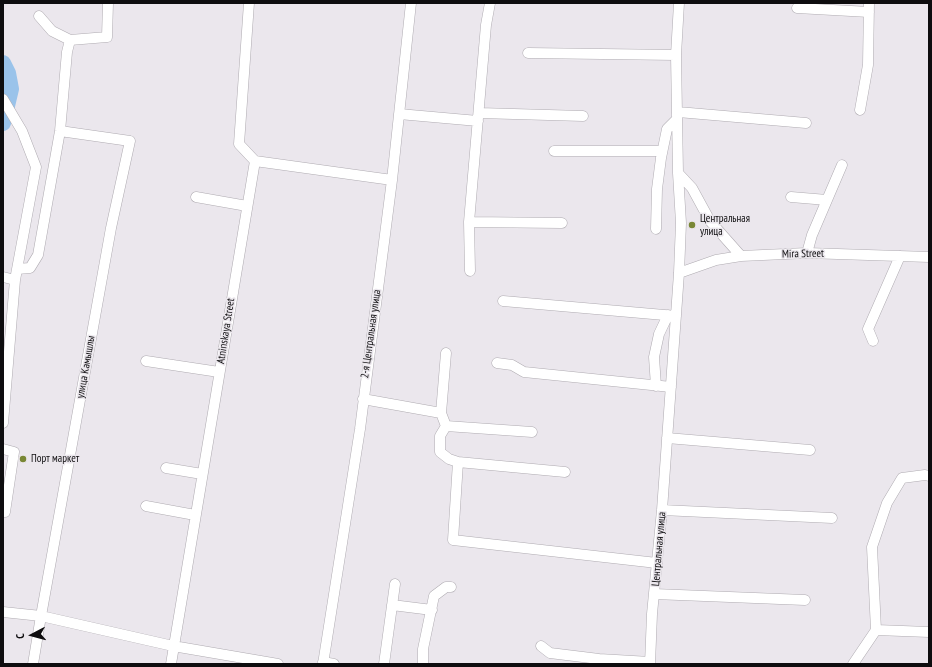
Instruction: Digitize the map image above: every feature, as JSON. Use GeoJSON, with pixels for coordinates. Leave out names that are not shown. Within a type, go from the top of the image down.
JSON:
{"type":"FeatureCollection","features":[{"type":"Feature","properties":{"kind":"street"},"geometry":{"type":"LineString","coordinates":[[39,16],[52,31],[70,40],[107,37],[108,3]]}},
{"type":"Feature","properties":{"kind":"street"},"geometry":{"type":"LineString","coordinates":[[250,3],[239,144],[255,161],[392,180]]}},
{"type":"Feature","properties":{"kind":"street","name":"2-я Центральная улица"},"geometry":{"type":"LineString","coordinates":[[323,663],[360,429],[392,180],[411,3]]}},
{"type":"Feature","properties":{"kind":"street"},"geometry":{"type":"LineString","coordinates":[[470,271],[469,222],[486,25],[490,3]]}},
{"type":"Feature","properties":{"kind":"street","name":"Центральная улица"},"geometry":{"type":"LineString","coordinates":[[650,663],[654,594],[668,438],[671,387],[672,315],[679,273],[681,223],[678,173],[676,55],[679,3]]}},
{"type":"Feature","properties":{"kind":"street"},"geometry":{"type":"LineString","coordinates":[[797,8],[869,8],[868,65],[860,110]]}},
{"type":"Feature","properties":{"kind":"street"},"geometry":{"type":"LineString","coordinates":[[17,269],[30,268],[38,255],[60,131],[67,52],[70,40]]}},
{"type":"Feature","properties":{"kind":"street"},"geometry":{"type":"LineString","coordinates":[[528,53],[676,55]]}},
{"type":"Feature","properties":{"kind":"street"},"geometry":{"type":"LineString","coordinates":[[3,99],[22,131],[36,167],[15,280],[3,423]]}},
{"type":"Feature","properties":{"kind":"street"},"geometry":{"type":"LineString","coordinates":[[399,114],[478,117],[583,116]]}},
{"type":"Feature","properties":{"kind":"street"},"geometry":{"type":"LineString","coordinates":[[656,228],[657,189],[662,151],[667,129],[678,116],[806,123]]}},
{"type":"Feature","properties":{"kind":"street","name":"улица Камышлы"},"geometry":{"type":"LineString","coordinates":[[34,664],[41,616],[111,228],[130,141],[60,131]]}},
{"type":"Feature","properties":{"kind":"street"},"geometry":{"type":"LineString","coordinates":[[554,151],[662,151]]}},
{"type":"Feature","properties":{"kind":"street","name":"Atninskaya Street"},"geometry":{"type":"LineString","coordinates":[[171,664],[255,161]]}},
{"type":"Feature","properties":{"kind":"street"},"geometry":{"type":"LineString","coordinates":[[807,253],[812,235],[842,165]]}},
{"type":"Feature","properties":{"kind":"street"},"geometry":{"type":"LineString","coordinates":[[678,173],[692,188],[710,221],[741,256]]}},
{"type":"Feature","properties":{"kind":"street"},"geometry":{"type":"LineString","coordinates":[[196,197],[247,206]]}},
{"type":"Feature","properties":{"kind":"street"},"geometry":{"type":"LineString","coordinates":[[791,197],[827,200]]}},
{"type":"Feature","properties":{"kind":"street"},"geometry":{"type":"LineString","coordinates":[[469,222],[562,223]]}},
{"type":"Feature","properties":{"kind":"street","name":"Mira Street"},"geometry":{"type":"LineString","coordinates":[[679,273],[716,260],[741,256],[807,253],[929,257]]}},
{"type":"Feature","properties":{"kind":"street"},"geometry":{"type":"LineString","coordinates":[[873,341],[868,329],[900,256]]}},
{"type":"Feature","properties":{"kind":"street"},"geometry":{"type":"LineString","coordinates":[[3,277],[15,280]]}},
{"type":"Feature","properties":{"kind":"street"},"geometry":{"type":"LineString","coordinates":[[503,301],[672,315],[659,334],[654,357],[656,386]]}},
{"type":"Feature","properties":{"kind":"street"},"geometry":{"type":"LineString","coordinates":[[446,353],[441,413],[446,426]]}},
{"type":"Feature","properties":{"kind":"street"},"geometry":{"type":"LineString","coordinates":[[146,361],[219,372]]}},
{"type":"Feature","properties":{"kind":"street"},"geometry":{"type":"LineString","coordinates":[[497,363],[512,365],[524,372],[671,387]]}},
{"type":"Feature","properties":{"kind":"street"},"geometry":{"type":"LineString","coordinates":[[363,399],[441,413]]}},
{"type":"Feature","properties":{"kind":"street"},"geometry":{"type":"LineString","coordinates":[[446,426],[532,432]]}},
{"type":"Feature","properties":{"kind":"street"},"geometry":{"type":"LineString","coordinates":[[446,426],[440,436],[440,452],[449,459],[458,462],[565,472]]}},
{"type":"Feature","properties":{"kind":"street"},"geometry":{"type":"LineString","coordinates":[[668,438],[810,450]]}},
{"type":"Feature","properties":{"kind":"street"},"geometry":{"type":"LineString","coordinates":[[3,449],[14,452],[5,512],[3,512]]}},
{"type":"Feature","properties":{"kind":"street"},"geometry":{"type":"LineString","coordinates":[[458,462],[453,540],[657,563]]}},
{"type":"Feature","properties":{"kind":"street"},"geometry":{"type":"LineString","coordinates":[[166,468],[202,474]]}},
{"type":"Feature","properties":{"kind":"street"},"geometry":{"type":"LineString","coordinates":[[853,664],[876,630],[872,547],[887,503],[902,478],[925,475],[929,476]]}},
{"type":"Feature","properties":{"kind":"street"},"geometry":{"type":"LineString","coordinates":[[146,506],[195,515]]}},
{"type":"Feature","properties":{"kind":"street"},"geometry":{"type":"LineString","coordinates":[[662,510],[832,518]]}},
{"type":"Feature","properties":{"kind":"street"},"geometry":{"type":"LineString","coordinates":[[384,664],[395,584]]}},
{"type":"Feature","properties":{"kind":"street"},"geometry":{"type":"LineString","coordinates":[[424,664],[423,648],[434,596],[446,587],[451,587]]}},
{"type":"Feature","properties":{"kind":"street"},"geometry":{"type":"LineString","coordinates":[[654,594],[805,600]]}},
{"type":"Feature","properties":{"kind":"street"},"geometry":{"type":"LineString","coordinates":[[392,605],[432,610]]}},
{"type":"Feature","properties":{"kind":"street"},"geometry":{"type":"LineString","coordinates":[[3,612],[41,616],[173,646],[278,664]]}},
{"type":"Feature","properties":{"kind":"street"},"geometry":{"type":"LineString","coordinates":[[876,630],[929,632]]}},
{"type":"Feature","properties":{"kind":"street"},"geometry":{"type":"LineString","coordinates":[[541,646],[550,653],[650,663]]}},
{"type":"Feature","properties":{"kind":"street"},"geometry":{"type":"LineString","coordinates":[[323,663],[334,664]]}},
{"type":"Feature","properties":{"kind":"waterway"},"geometry":{"type":"LineString","coordinates":[[3,63],[8,73],[11,89],[3,123]]}},
{"type":"Feature","properties":{"kind":"place","name":"Центральная улица"},"geometry":{"type":"Point","coordinates":[692,225]}},
{"type":"Feature","properties":{"kind":"place","name":"Порт маркет"},"geometry":{"type":"Point","coordinates":[23,459]}}]}
